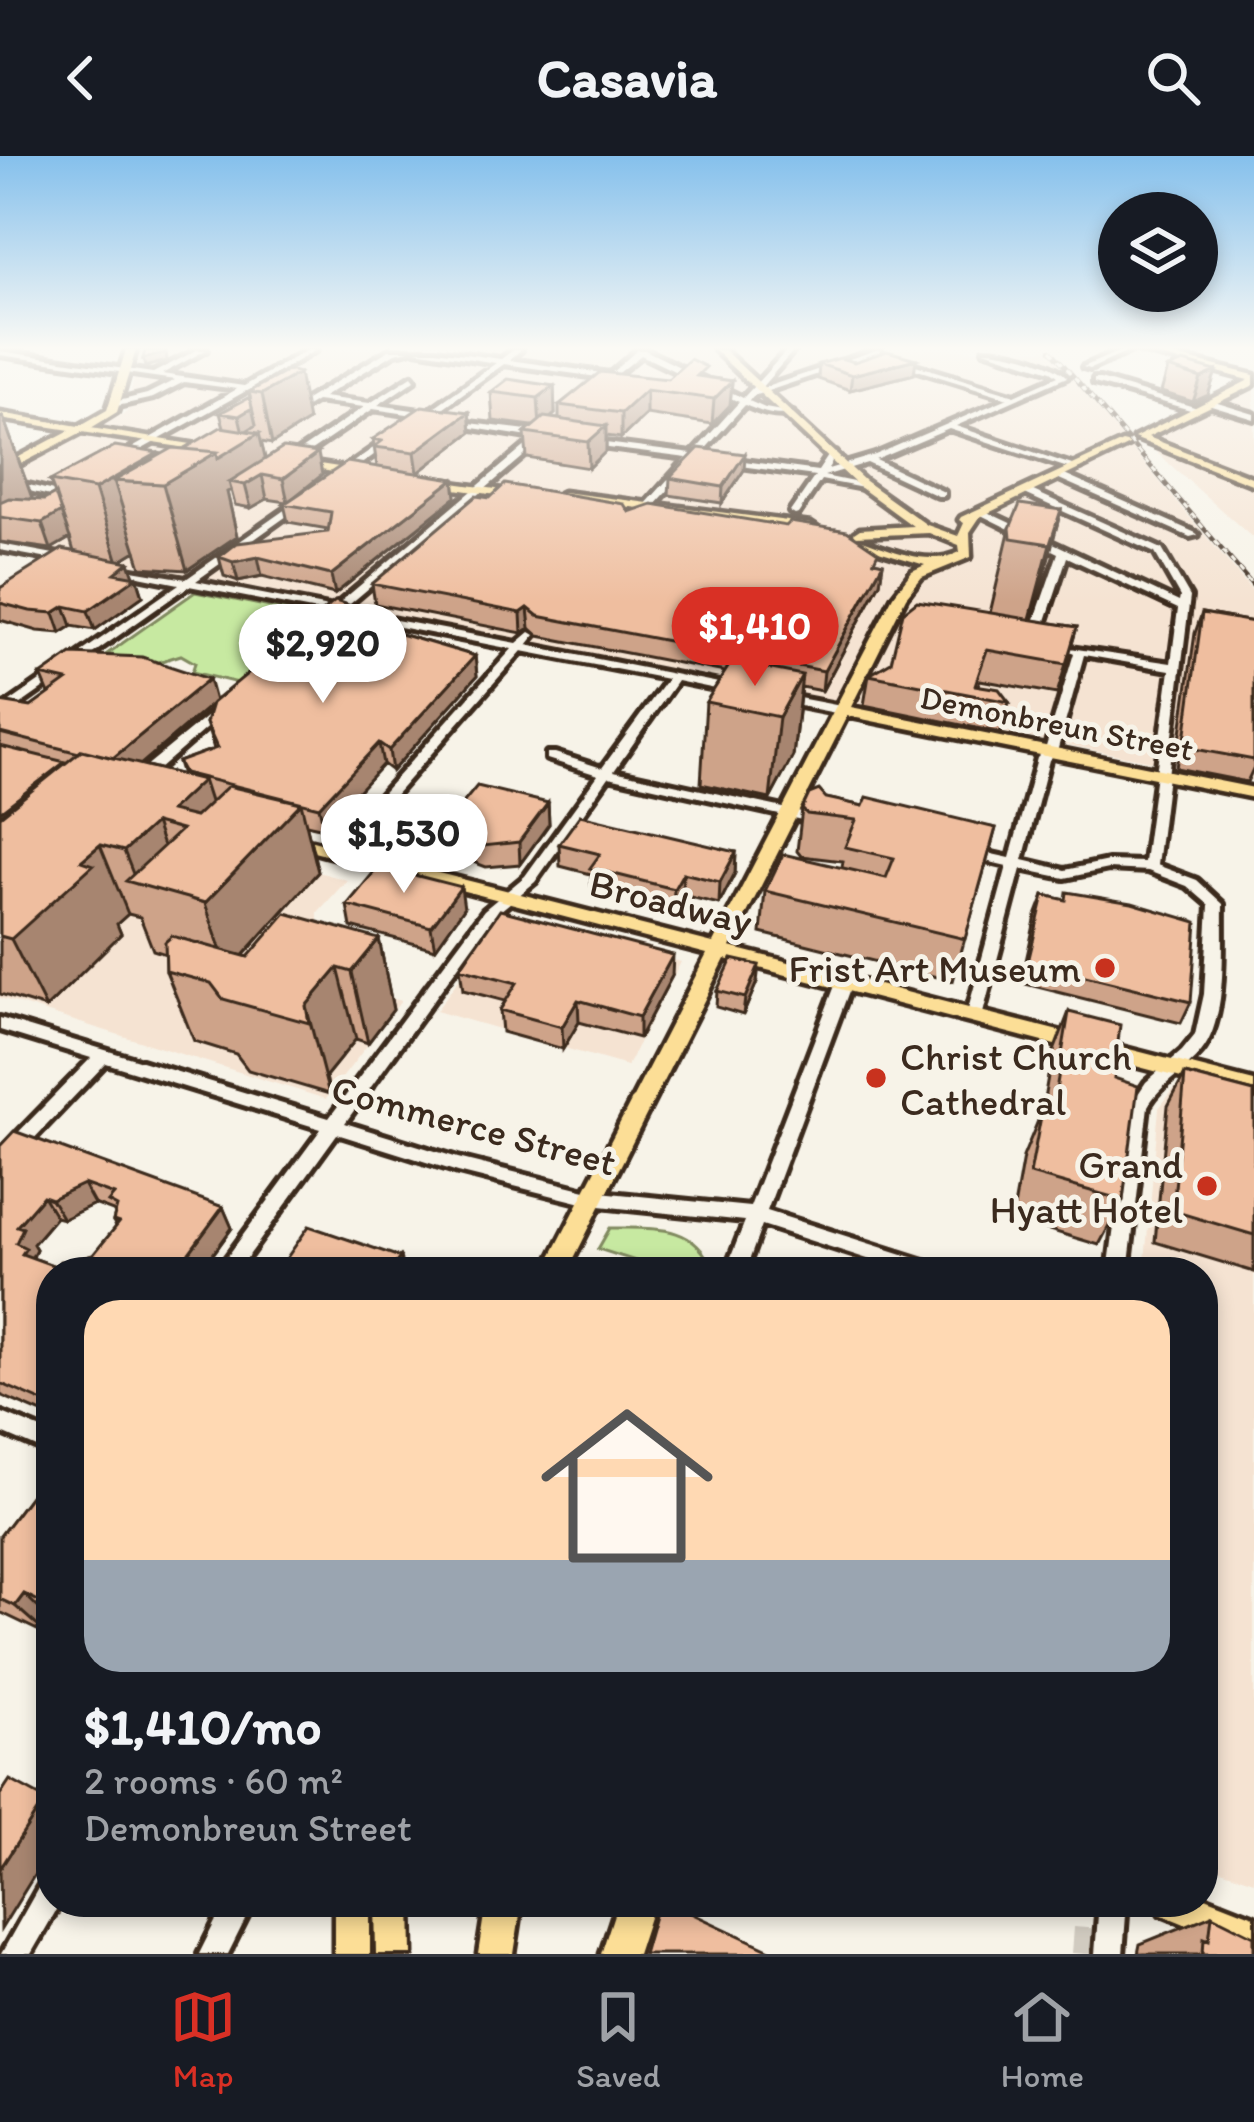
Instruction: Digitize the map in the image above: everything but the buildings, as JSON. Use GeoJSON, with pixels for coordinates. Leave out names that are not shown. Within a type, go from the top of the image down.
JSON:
{"type":"FeatureCollection","features":[{"type":"Feature","properties":{"kind":"main road"},"geometry":{"type":"LineString","coordinates":[[0,476],[74,434]]}},
{"type":"Feature","properties":{"kind":"main road"},"geometry":{"type":"LineString","coordinates":[[138,434],[229,450]]}},
{"type":"Feature","properties":{"kind":"main road"},"geometry":{"type":"LineString","coordinates":[[803,434],[825,467]]}},
{"type":"Feature","properties":{"kind":"main road"},"geometry":{"type":"LineString","coordinates":[[480,488],[850,532],[897,532],[979,516],[1147,434]]}},
{"type":"Feature","properties":{"kind":"main road"},"geometry":{"type":"LineString","coordinates":[[1135,440],[1254,482]]}},
{"type":"Feature","properties":{"kind":"main road"},"geometry":{"type":"LineString","coordinates":[[287,460],[383,474]]}},
{"type":"Feature","properties":{"kind":"main road"},"geometry":{"type":"LineString","coordinates":[[825,467],[868,460]]}},
{"type":"Feature","properties":{"kind":"main road"},"geometry":{"type":"LineString","coordinates":[[1231,473],[1252,465]]}},
{"type":"Feature","properties":{"kind":"main road"},"geometry":{"type":"LineString","coordinates":[[825,467],[846,467],[896,518],[897,532]]}},
{"type":"Feature","properties":{"kind":"main road"},"geometry":{"type":"LineString","coordinates":[[420,479],[862,539],[895,553],[941,563]]}},
{"type":"Feature","properties":{"kind":"main road"},"geometry":{"type":"LineString","coordinates":[[860,484],[926,529],[964,542]]}},
{"type":"Feature","properties":{"kind":"main road"},"geometry":{"type":"LineString","coordinates":[[900,596],[917,574],[967,554],[964,542],[979,516]]}},
{"type":"Feature","properties":{"kind":"main road"},"geometry":{"type":"LineString","coordinates":[[562,1257],[787,813],[895,619],[907,568],[888,540],[897,532]]}},
{"type":"Feature","properties":{"kind":"main road","name":"Demonbreun Street"},"geometry":{"type":"LineString","coordinates":[[841,710],[1251,793]]}},
{"type":"Feature","properties":{"kind":"main road","name":"Broadway"},"geometry":{"type":"LineString","coordinates":[[262,833],[1254,1089]]}},
{"type":"Feature","properties":{"kind":"main road"},"geometry":{"type":"LineString","coordinates":[[352,1917],[352,1954]]}},
{"type":"Feature","properties":{"kind":"main road"},"geometry":{"type":"LineString","coordinates":[[393,1917],[394,1954]]}},
{"type":"Feature","properties":{"kind":"main road"},"geometry":{"type":"LineString","coordinates":[[496,1954],[502,1917]]}},
{"type":"Feature","properties":{"kind":"main road"},"geometry":{"type":"LineString","coordinates":[[619,1954],[631,1917]]}},
{"type":"Feature","properties":{"kind":"main road"},"geometry":{"type":"LineString","coordinates":[[1210,1917],[1254,1934]]}},
{"type":"Feature","properties":{"kind":"street"},"geometry":{"type":"LineString","coordinates":[[108,466],[164,434]]}},
{"type":"Feature","properties":{"kind":"street"},"geometry":{"type":"LineString","coordinates":[[287,460],[328,434]]}},
{"type":"Feature","properties":{"kind":"street"},"geometry":{"type":"LineString","coordinates":[[323,487],[399,434]]}},
{"type":"Feature","properties":{"kind":"street"},"geometry":{"type":"LineString","coordinates":[[529,434],[803,473],[846,467],[934,434]]}},
{"type":"Feature","properties":{"kind":"street"},"geometry":{"type":"LineString","coordinates":[[321,624],[544,434]]}},
{"type":"Feature","properties":{"kind":"street"},"geometry":{"type":"LineString","coordinates":[[632,524],[715,434]]}},
{"type":"Feature","properties":{"kind":"street"},"geometry":{"type":"LineString","coordinates":[[972,434],[1077,468]]}},
{"type":"Feature","properties":{"kind":"street"},"geometry":{"type":"LineString","coordinates":[[206,465],[229,450]]}},
{"type":"Feature","properties":{"kind":"street"},"geometry":{"type":"LineString","coordinates":[[868,460],[940,494]]}},
{"type":"Feature","properties":{"kind":"street"},"geometry":{"type":"LineString","coordinates":[[825,467],[860,484]]}},
{"type":"Feature","properties":{"kind":"street"},"geometry":{"type":"LineString","coordinates":[[795,512],[825,467]]}},
{"type":"Feature","properties":{"kind":"street"},"geometry":{"type":"LineString","coordinates":[[0,476],[82,501]]}},
{"type":"Feature","properties":{"kind":"street"},"geometry":{"type":"LineString","coordinates":[[1060,476],[1193,535]]}},
{"type":"Feature","properties":{"kind":"street"},"geometry":{"type":"LineString","coordinates":[[32,508],[77,482]]}},
{"type":"Feature","properties":{"kind":"street"},"geometry":{"type":"LineString","coordinates":[[1028,492],[1159,551],[1185,597],[1150,867]]}},
{"type":"Feature","properties":{"kind":"street"},"geometry":{"type":"LineString","coordinates":[[0,715],[308,497]]}},
{"type":"Feature","properties":{"kind":"street"},"geometry":{"type":"LineString","coordinates":[[979,516],[1182,607]]}},
{"type":"Feature","properties":{"kind":"street"},"geometry":{"type":"LineString","coordinates":[[235,525],[262,530]]}},
{"type":"Feature","properties":{"kind":"street"},"geometry":{"type":"LineString","coordinates":[[34,569],[76,543]]}},
{"type":"Feature","properties":{"kind":"street"},"geometry":{"type":"LineString","coordinates":[[0,547],[81,562]]}},
{"type":"Feature","properties":{"kind":"street"},"geometry":{"type":"LineString","coordinates":[[1033,643],[1064,551]]}},
{"type":"Feature","properties":{"kind":"street"},"geometry":{"type":"LineString","coordinates":[[121,570],[144,555]]}},
{"type":"Feature","properties":{"kind":"street","name":"Demonbreun Street"},"geometry":{"type":"LineString","coordinates":[[101,566],[525,641],[841,710]]}},
{"type":"Feature","properties":{"kind":"street"},"geometry":{"type":"LineString","coordinates":[[1013,639],[1174,667]]}},
{"type":"Feature","properties":{"kind":"street"},"geometry":{"type":"LineString","coordinates":[[338,852],[525,641]]}},
{"type":"Feature","properties":{"kind":"street"},"geometry":{"type":"LineString","coordinates":[[974,1017],[1043,758],[1051,752],[1080,651]]}},
{"type":"Feature","properties":{"kind":"street"},"geometry":{"type":"LineString","coordinates":[[237,1257],[489,913],[528,882],[674,677]]}},
{"type":"Feature","properties":{"kind":"street"},"geometry":{"type":"LineString","coordinates":[[132,786],[229,703]]}},
{"type":"Feature","properties":{"kind":"street"},"geometry":{"type":"LineString","coordinates":[[551,756],[606,773],[842,825]]}},
{"type":"Feature","properties":{"kind":"street"},"geometry":{"type":"LineString","coordinates":[[955,850],[1072,874],[1108,865],[1150,867],[1192,883],[1216,904],[1206,1030],[1139,1106],[1120,1257]]}},
{"type":"Feature","properties":{"kind":"street"},"geometry":{"type":"LineString","coordinates":[[741,1257],[844,983]]}},
{"type":"Feature","properties":{"kind":"street","name":"Commerce Street"},"geometry":{"type":"LineString","coordinates":[[0,1024],[101,1058],[590,1198],[756,1216],[886,1257]]}},
{"type":"Feature","properties":{"kind":"street"},"geometry":{"type":"LineString","coordinates":[[0,1163],[101,1058]]}},
{"type":"Feature","properties":{"kind":"street"},"geometry":{"type":"LineString","coordinates":[[0,1422],[36,1438]]}},
{"type":"Feature","properties":{"kind":"street"},"geometry":{"type":"LineString","coordinates":[[15,1954],[37,1917]]}},
{"type":"Feature","properties":{"kind":"street"},"geometry":{"type":"LineString","coordinates":[[213,1954],[232,1917]]}},
{"type":"Feature","properties":{"kind":"street"},"geometry":{"type":"LineString","coordinates":[[1109,1954],[1112,1917]]}},
{"type":"Feature","properties":{"kind":"shaded area"},"geometry":{"type":"Polygon","coordinates":[[[84,434],[1119,434],[1254,593],[1254,781],[0,539],[0,476],[84,434]]]}},
{"type":"Feature","properties":{"kind":"shaded area"},"geometry":{"type":"Polygon","coordinates":[[[1148,434],[1254,434],[1254,539],[1140,438],[1148,434]]]}},
{"type":"Feature","properties":{"kind":"shaded area"},"geometry":{"type":"Polygon","coordinates":[[[109,815],[347,880],[318,912],[318,934],[289,966],[401,1001],[326,1099],[0,998],[0,910],[109,815]]]}},
{"type":"Feature","properties":{"kind":"shaded area"},"geometry":{"type":"Polygon","coordinates":[[[504,916],[681,962],[627,1066],[436,1011],[504,916]]]}},
{"type":"Feature","properties":{"kind":"shaded area"},"geometry":{"type":"Polygon","coordinates":[[[1174,1089],[1254,1111],[1254,1881],[1218,1869],[1218,1257],[1145,1257],[1159,1108],[1174,1089]]]}},
{"type":"Feature","properties":{"kind":"green space"},"geometry":{"type":"Polygon","coordinates":[[[195,592],[310,617],[238,683],[192,672],[195,663],[181,655],[152,664],[107,654],[195,592]]]}},
{"type":"Feature","properties":{"kind":"green space"},"geometry":{"type":"Polygon","coordinates":[[[610,1228],[656,1229],[682,1235],[706,1257],[623,1257],[598,1249],[610,1228]]]}},
{"type":"Feature","properties":{"kind":"tunnel"},"geometry":{"type":"LineString","coordinates":[[1085,1954],[1088,1917]]}},
{"type":"Feature","properties":{"kind":"railway"},"geometry":{"type":"LineString","coordinates":[[1123,434],[1254,587]]}},
{"type":"Feature","properties":{"kind":"place","name":"Frist Art Museum"},"geometry":{"type":"Point","coordinates":[1105,968]}},
{"type":"Feature","properties":{"kind":"place","name":"Christ Church Cathedral"},"geometry":{"type":"Point","coordinates":[876,1078]}},
{"type":"Feature","properties":{"kind":"place","name":"Grand Hyatt Hotel"},"geometry":{"type":"Point","coordinates":[1207,1186]}}]}
